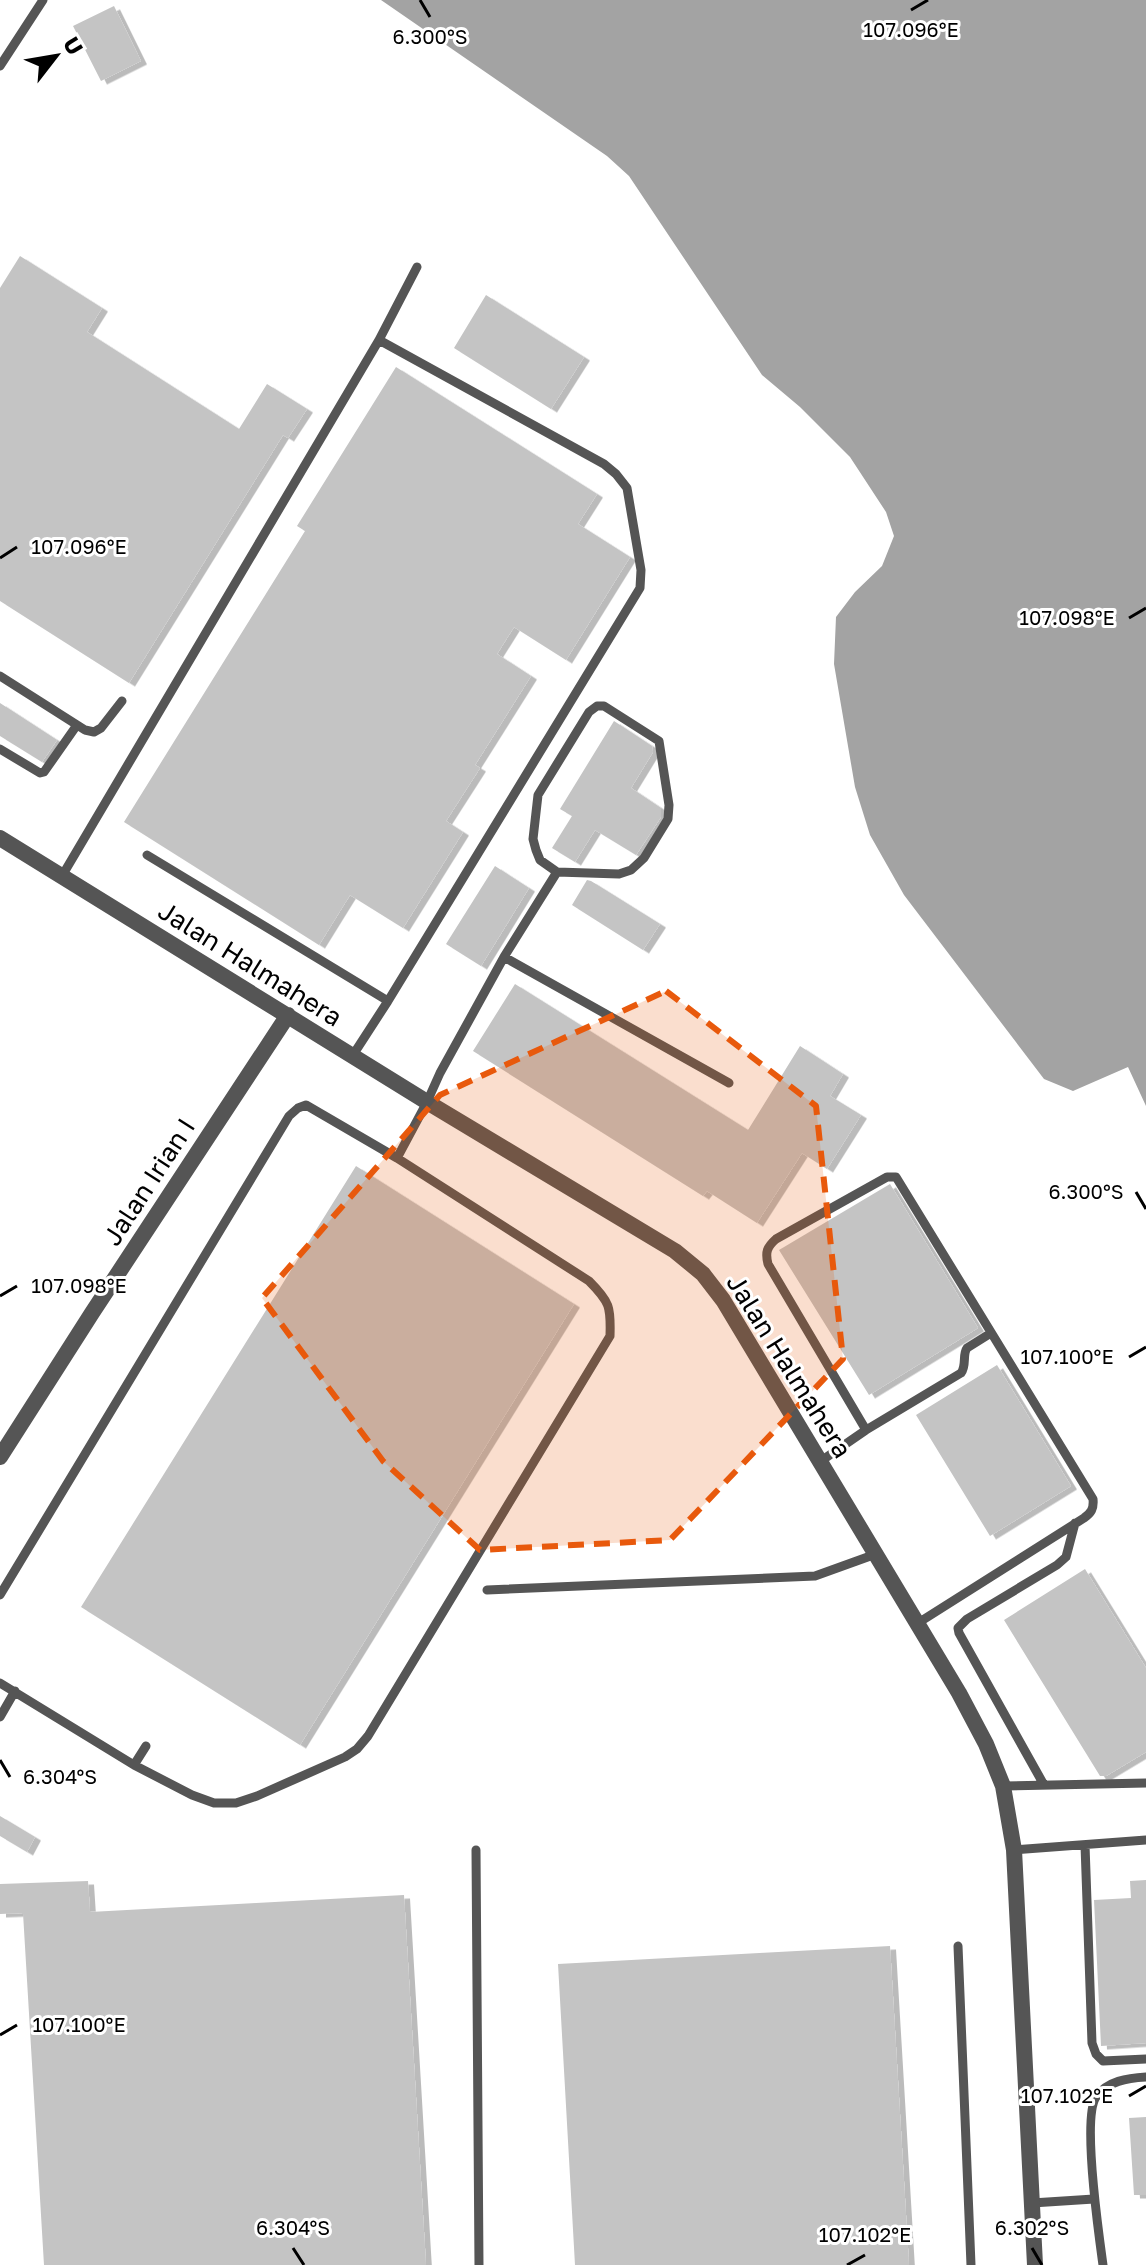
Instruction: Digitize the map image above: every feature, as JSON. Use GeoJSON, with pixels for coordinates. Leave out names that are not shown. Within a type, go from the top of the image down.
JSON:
{"type":"FeatureCollection","features":[{"type":"Feature","properties":{"kind":"street","name":"Jalan Halmahera"},"geometry":{"type":"LineString","coordinates":[[0,838],[675,1251],[703,1274],[723,1300],[959,1693],[986,1744],[1003,1786],[1014,1850],[1035,2265]]}},
{"type":"Feature","properties":{"kind":"street","name":"Jalan Irian I"},"geometry":{"type":"LineString","coordinates":[[0,1457],[288,1015]]}},
{"type":"Feature","properties":{"kind":"lane"},"geometry":{"type":"LineString","coordinates":[[0,66],[43,0]]}},
{"type":"Feature","properties":{"kind":"lane"},"geometry":{"type":"LineString","coordinates":[[62,876],[379,340],[417,267]]}},
{"type":"Feature","properties":{"kind":"lane"},"geometry":{"type":"LineString","coordinates":[[353,1055],[640,588],[641,570],[627,488],[616,474],[604,464],[379,340]]}},
{"type":"Feature","properties":{"kind":"lane"},"geometry":{"type":"LineString","coordinates":[[0,676],[77,725],[94,732],[101,728],[122,701]]}},
{"type":"Feature","properties":{"kind":"lane"},"geometry":{"type":"LineString","coordinates":[[597,706],[604,706],[659,741],[669,805],[668,819],[644,858],[631,870],[619,874],[557,872],[540,860],[533,839],[538,795],[589,712],[597,706]]}},
{"type":"Feature","properties":{"kind":"lane"},"geometry":{"type":"LineString","coordinates":[[0,749],[40,773],[44,772],[77,725]]}},
{"type":"Feature","properties":{"kind":"lane"},"geometry":{"type":"LineString","coordinates":[[147,855],[388,1001]]}},
{"type":"Feature","properties":{"kind":"lane"},"geometry":{"type":"LineString","coordinates":[[397,1158],[504,957],[557,872]]}},
{"type":"Feature","properties":{"kind":"lane"},"geometry":{"type":"LineString","coordinates":[[504,957],[729,1083]]}},
{"type":"Feature","properties":{"kind":"lane"},"geometry":{"type":"LineString","coordinates":[[0,1595],[289,1116],[298,1108],[306,1105],[397,1158],[589,1281],[605,1296],[611,1313],[610,1336],[376,1723],[357,1749],[345,1757],[257,1796],[236,1803],[214,1803],[134,1765],[0,1683]]}},
{"type":"Feature","properties":{"kind":"lane"},"geometry":{"type":"LineString","coordinates":[[866,1430],[768,1264],[766,1255],[767,1247],[776,1239],[887,1177],[896,1177],[1094,1505],[1091,1513],[918,1623]]}},
{"type":"Feature","properties":{"kind":"lane"},"geometry":{"type":"LineString","coordinates":[[821,1461],[961,1373],[965,1368],[967,1348],[991,1333]]}},
{"type":"Feature","properties":{"kind":"lane"},"geometry":{"type":"LineString","coordinates":[[1044,1785],[958,1628],[967,1619],[1066,1557],[1075,1523]]}},
{"type":"Feature","properties":{"kind":"lane"},"geometry":{"type":"LineString","coordinates":[[487,1590],[815,1576],[876,1554]]}},
{"type":"Feature","properties":{"kind":"lane"},"geometry":{"type":"LineString","coordinates":[[0,1717],[15,1691]]}},
{"type":"Feature","properties":{"kind":"lane"},"geometry":{"type":"LineString","coordinates":[[134,1765],[146,1746]]}},
{"type":"Feature","properties":{"kind":"lane"},"geometry":{"type":"LineString","coordinates":[[1003,1786],[1146,1783]]}},
{"type":"Feature","properties":{"kind":"lane"},"geometry":{"type":"LineString","coordinates":[[1014,1850],[1146,1840]]}},
{"type":"Feature","properties":{"kind":"lane"},"geometry":{"type":"LineString","coordinates":[[1085,1845],[1092,2043],[1103,2061],[1146,2059]]}},
{"type":"Feature","properties":{"kind":"lane"},"geometry":{"type":"LineString","coordinates":[[476,1850],[479,2265]]}},
{"type":"Feature","properties":{"kind":"lane"},"geometry":{"type":"LineString","coordinates":[[958,1946],[971,2265]]}},
{"type":"Feature","properties":{"kind":"lane"},"geometry":{"type":"LineString","coordinates":[[1103,2265],[1094,2199],[1090,2115],[1095,2098],[1106,2087],[1126,2078],[1146,2077]]}},
{"type":"Feature","properties":{"kind":"lane"},"geometry":{"type":"LineString","coordinates":[[1032,2203],[1094,2199]]}},
{"type":"Feature","properties":{"kind":"highlighted area"},"geometry":{"type":"Polygon","coordinates":[[[666,991],[816,1106],[843,1359],[670,1540],[480,1550],[383,1461],[262,1298],[440,1095],[666,991]]]}},
{"type":"Feature","properties":{"kind":"shaded area"},"geometry":{"type":"Polygon","coordinates":[[[381,0],[1146,0],[1146,1106],[1128,1067],[1073,1091],[1044,1079],[904,895],[870,835],[855,787],[834,664],[836,617],[855,592],[882,566],[894,536],[886,512],[850,457],[800,407],[762,375],[629,176],[607,156],[381,0]]]}},
{"type":"Feature","properties":{"kind":"building"},"geometry":{"type":"Polygon","coordinates":[[[114,6],[141,61],[101,81],[73,26],[114,6]]]}},
{"type":"Feature","properties":{"kind":"building"},"geometry":{"type":"Polygon","coordinates":[[[20,256],[102,308],[87,332],[239,429],[267,384],[307,409],[288,438],[283,435],[129,683],[0,601],[0,288],[20,256]]]}},
{"type":"Feature","properties":{"kind":"building"},"geometry":{"type":"Polygon","coordinates":[[[486,295],[584,357],[551,409],[454,348],[486,295]]]}},
{"type":"Feature","properties":{"kind":"building"},"geometry":{"type":"Polygon","coordinates":[[[396,367],[597,494],[578,524],[630,557],[566,660],[514,627],[497,654],[531,676],[475,765],[480,768],[446,821],[463,832],[403,928],[350,895],[319,945],[124,822],[305,531],[297,526],[396,367]]]}},
{"type":"Feature","properties":{"kind":"building"},"geometry":{"type":"Polygon","coordinates":[[[0,703],[57,740],[42,762],[0,736],[0,703]]]}},
{"type":"Feature","properties":{"kind":"building"},"geometry":{"type":"Polygon","coordinates":[[[614,721],[652,746],[653,752],[631,788],[661,808],[661,817],[636,855],[595,830],[575,862],[552,848],[572,816],[560,809],[614,721]]]}},
{"type":"Feature","properties":{"kind":"building"},"geometry":{"type":"Polygon","coordinates":[[[495,866],[529,888],[481,966],[446,944],[495,866]]]}},
{"type":"Feature","properties":{"kind":"building"},"geometry":{"type":"Polygon","coordinates":[[[587,880],[660,924],[643,950],[572,905],[587,880]]]}},
{"type":"Feature","properties":{"kind":"building"},"geometry":{"type":"Polygon","coordinates":[[[515,984],[748,1130],[800,1046],[843,1074],[830,1096],[861,1115],[827,1169],[802,1153],[757,1223],[707,1191],[703,1196],[473,1051],[515,984]]]}},
{"type":"Feature","properties":{"kind":"building"},"geometry":{"type":"Polygon","coordinates":[[[356,1166],[574,1304],[300,1745],[81,1607],[356,1166]]]}},
{"type":"Feature","properties":{"kind":"building"},"geometry":{"type":"Polygon","coordinates":[[[890,1184],[978,1328],[869,1395],[779,1250],[890,1184]]]}},
{"type":"Feature","properties":{"kind":"building"},"geometry":{"type":"Polygon","coordinates":[[[997,1365],[1071,1486],[990,1536],[916,1415],[997,1365]]]}},
{"type":"Feature","properties":{"kind":"building"},"geometry":{"type":"Polygon","coordinates":[[[1085,1569],[1146,1668],[1146,1752],[1106,1776],[1100,1776],[1004,1620],[1085,1569]]]}},
{"type":"Feature","properties":{"kind":"building"},"geometry":{"type":"Polygon","coordinates":[[[0,1816],[35,1837],[27,1852],[0,1836],[0,1816]]]}},
{"type":"Feature","properties":{"kind":"building"},"geometry":{"type":"Polygon","coordinates":[[[1146,1880],[1146,2043],[1101,2046],[1094,1900],[1131,1898],[1130,1881],[1146,1880]]]}},
{"type":"Feature","properties":{"kind":"building"},"geometry":{"type":"Polygon","coordinates":[[[88,1881],[90,1912],[404,1895],[426,2265],[44,2265],[23,1913],[0,1914],[0,1884],[88,1881]]]}},
{"type":"Feature","properties":{"kind":"building"},"geometry":{"type":"Polygon","coordinates":[[[890,1946],[909,2265],[575,2265],[558,1964],[890,1946]]]}},
{"type":"Feature","properties":{"kind":"building"},"geometry":{"type":"Polygon","coordinates":[[[1146,2117],[1146,2195],[1134,2195],[1129,2118],[1146,2117]]]}}]}
